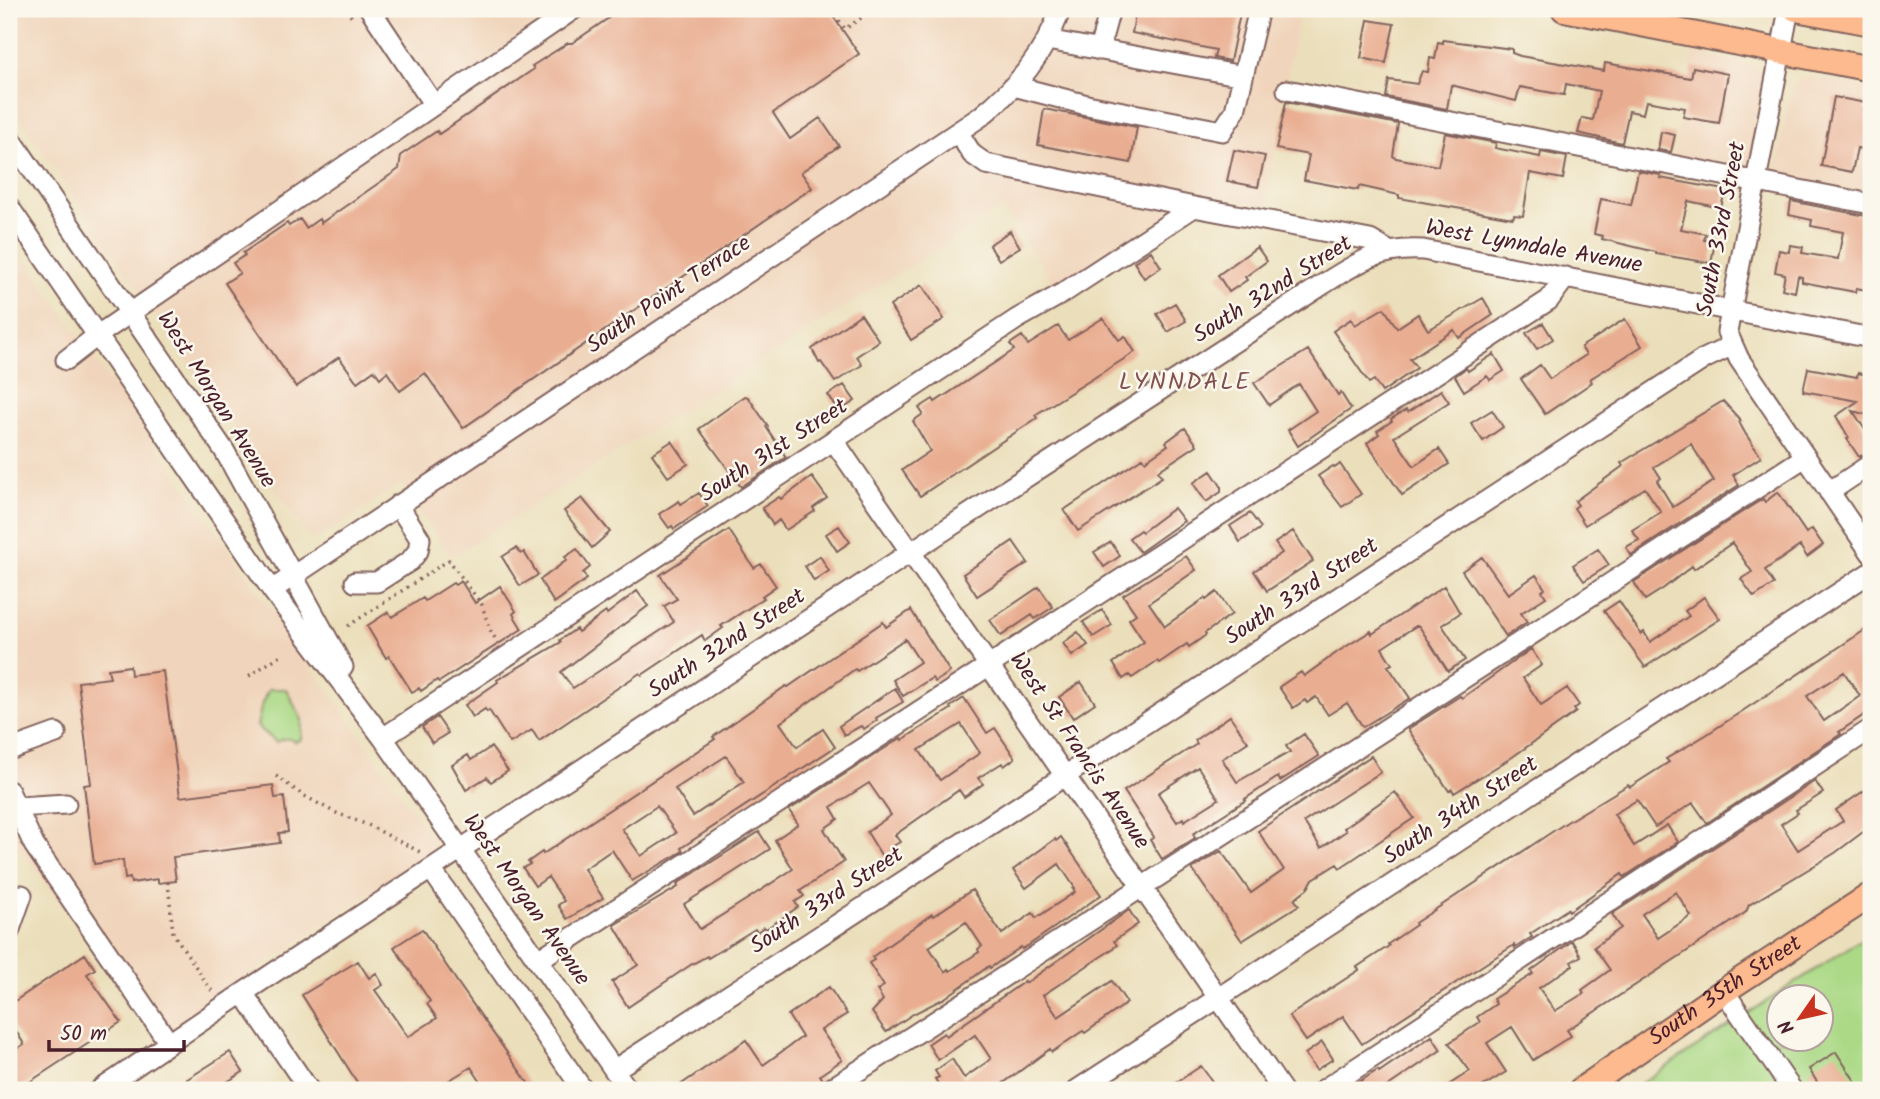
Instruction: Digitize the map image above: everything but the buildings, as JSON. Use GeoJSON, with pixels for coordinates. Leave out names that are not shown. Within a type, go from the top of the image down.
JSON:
{"type":"FeatureCollection","features":[{"type":"Feature","properties":{"kind":"main road"},"geometry":{"type":"LineString","coordinates":[[1564,9],[1871,69]]}},
{"type":"Feature","properties":{"kind":"main road"},"geometry":{"type":"LineString","coordinates":[[1796,9],[1871,23]]}},
{"type":"Feature","properties":{"kind":"main road","name":"South 35th Street"},"geometry":{"type":"LineString","coordinates":[[1581,1090],[1724,991],[1871,895]]}},
{"type":"Feature","properties":{"kind":"street"},"geometry":{"type":"LineString","coordinates":[[66,360],[131,312],[574,9]]}},
{"type":"Feature","properties":{"kind":"street","name":"South Point Terrace"},"geometry":{"type":"LineString","coordinates":[[272,590],[980,117],[1034,64],[1061,9]]}},
{"type":"Feature","properties":{"kind":"street"},"geometry":{"type":"LineString","coordinates":[[1099,50],[1110,9]]}},
{"type":"Feature","properties":{"kind":"street"},"geometry":{"type":"LineString","coordinates":[[1014,86],[1087,105],[1222,131],[1235,111],[1259,9]]}},
{"type":"Feature","properties":{"kind":"street","name":"South 33rd Street"},"geometry":{"type":"LineString","coordinates":[[614,1070],[1704,359],[1731,346],[1727,332],[1789,9]]}},
{"type":"Feature","properties":{"kind":"street"},"geometry":{"type":"LineString","coordinates":[[362,14],[434,105]]}},
{"type":"Feature","properties":{"kind":"street"},"geometry":{"type":"LineString","coordinates":[[1047,40],[1243,76]]}},
{"type":"Feature","properties":{"kind":"street"},"geometry":{"type":"LineString","coordinates":[[1287,90],[1871,204]]}},
{"type":"Feature","properties":{"kind":"street","name":"West Lynndale Avenue"},"geometry":{"type":"LineString","coordinates":[[958,132],[972,154],[986,164],[1370,240],[1387,250],[1423,250],[1871,338]]}},
{"type":"Feature","properties":{"kind":"street","name":"West Morgan Avenue"},"geometry":{"type":"LineString","coordinates":[[9,135],[224,450],[291,576],[383,738]]}},
{"type":"Feature","properties":{"kind":"street","name":"West Morgan Avenue"},"geometry":{"type":"LineString","coordinates":[[9,207],[272,590],[383,738],[628,1090]]}},
{"type":"Feature","properties":{"kind":"street","name":"South 31st Street"},"geometry":{"type":"LineString","coordinates":[[383,738],[1017,319],[1063,293],[1194,207]]}},
{"type":"Feature","properties":{"kind":"street","name":"South 32nd Street"},"geometry":{"type":"LineString","coordinates":[[100,1090],[243,993],[426,861],[460,849],[1340,274],[1387,250]]}},
{"type":"Feature","properties":{"kind":"street"},"geometry":{"type":"LineString","coordinates":[[538,960],[989,663],[1549,300],[1566,277]]}},
{"type":"Feature","properties":{"kind":"street"},"geometry":{"type":"LineString","coordinates":[[1731,346],[1871,553]]}},
{"type":"Feature","properties":{"kind":"street","name":"West St Francis Avenue"},"geometry":{"type":"LineString","coordinates":[[834,441],[1282,1090]]}},
{"type":"Feature","properties":{"kind":"street"},"geometry":{"type":"LineString","coordinates":[[829,1090],[1805,457]]}},
{"type":"Feature","properties":{"kind":"street"},"geometry":{"type":"LineString","coordinates":[[1829,492],[1871,464]]}},
{"type":"Feature","properties":{"kind":"street"},"geometry":{"type":"LineString","coordinates":[[355,582],[377,582],[410,561],[418,551],[419,539],[398,505]]}},
{"type":"Feature","properties":{"kind":"street","name":"South 34th Street"},"geometry":{"type":"LineString","coordinates":[[1077,1090],[1871,572]]}},
{"type":"Feature","properties":{"kind":"street"},"geometry":{"type":"LineString","coordinates":[[1322,1090],[1871,729]]}},
{"type":"Feature","properties":{"kind":"street"},"geometry":{"type":"LineString","coordinates":[[9,750],[56,733]]}},
{"type":"Feature","properties":{"kind":"street"},"geometry":{"type":"LineString","coordinates":[[66,804],[13,799],[34,845],[169,1042]]}},
{"type":"Feature","properties":{"kind":"street"},"geometry":{"type":"LineString","coordinates":[[426,861],[583,1090]]}},
{"type":"Feature","properties":{"kind":"street"},"geometry":{"type":"LineString","coordinates":[[9,932],[22,895]]}},
{"type":"Feature","properties":{"kind":"street"},"geometry":{"type":"LineString","coordinates":[[1724,991],[1792,1090]]}},
{"type":"Feature","properties":{"kind":"street"},"geometry":{"type":"LineString","coordinates":[[243,993],[309,1090]]}},
{"type":"Feature","properties":{"kind":"path"},"geometry":{"type":"LineString","coordinates":[[346,9],[362,14]]}},
{"type":"Feature","properties":{"kind":"path"},"geometry":{"type":"LineString","coordinates":[[831,9],[845,29],[868,13]]}},
{"type":"Feature","properties":{"kind":"path"},"geometry":{"type":"LineString","coordinates":[[348,626],[449,560],[482,605],[490,630],[507,657]]}},
{"type":"Feature","properties":{"kind":"path"},"geometry":{"type":"LineString","coordinates":[[249,676],[284,653]]}},
{"type":"Feature","properties":{"kind":"path"},"geometry":{"type":"LineString","coordinates":[[276,776],[312,800],[368,825],[426,861]]}},
{"type":"Feature","properties":{"kind":"path"},"geometry":{"type":"LineString","coordinates":[[168,882],[173,933],[212,991]]}},
{"type":"Feature","properties":{"kind":"shaded area"},"geometry":{"type":"Polygon","coordinates":[[[9,9],[1300,9],[1264,206],[1200,194],[1057,289],[1003,207],[451,557],[401,483],[319,538],[310,538],[307,535],[9,102],[9,9]]]}},
{"type":"Feature","properties":{"kind":"shaded area"},"geometry":{"type":"Polygon","coordinates":[[[1693,53],[1751,64],[1762,71],[1764,83],[1749,171],[1673,160],[1693,53]]]}},
{"type":"Feature","properties":{"kind":"shaded area"},"geometry":{"type":"Polygon","coordinates":[[[1810,76],[1871,88],[1871,199],[1774,177],[1792,89],[1799,79],[1810,76]]]}},
{"type":"Feature","properties":{"kind":"shaded area"},"geometry":{"type":"Polygon","coordinates":[[[9,237],[438,847],[155,1038],[9,832],[9,237]]]}},
{"type":"Feature","properties":{"kind":"green space"},"geometry":{"type":"Polygon","coordinates":[[[269,689],[286,689],[302,720],[301,739],[295,742],[286,739],[276,742],[257,726],[262,703],[269,689]]]}},
{"type":"Feature","properties":{"kind":"green space"},"geometry":{"type":"Polygon","coordinates":[[[1871,933],[1871,1090],[1631,1090],[1764,1003],[1764,1054],[1834,1054],[1834,984],[1793,984],[1871,933]]]}},
{"type":"Feature","properties":{"kind":"district","name":"LYNNDALE"},"geometry":{"type":"Point","coordinates":[1185,382]}}]}
